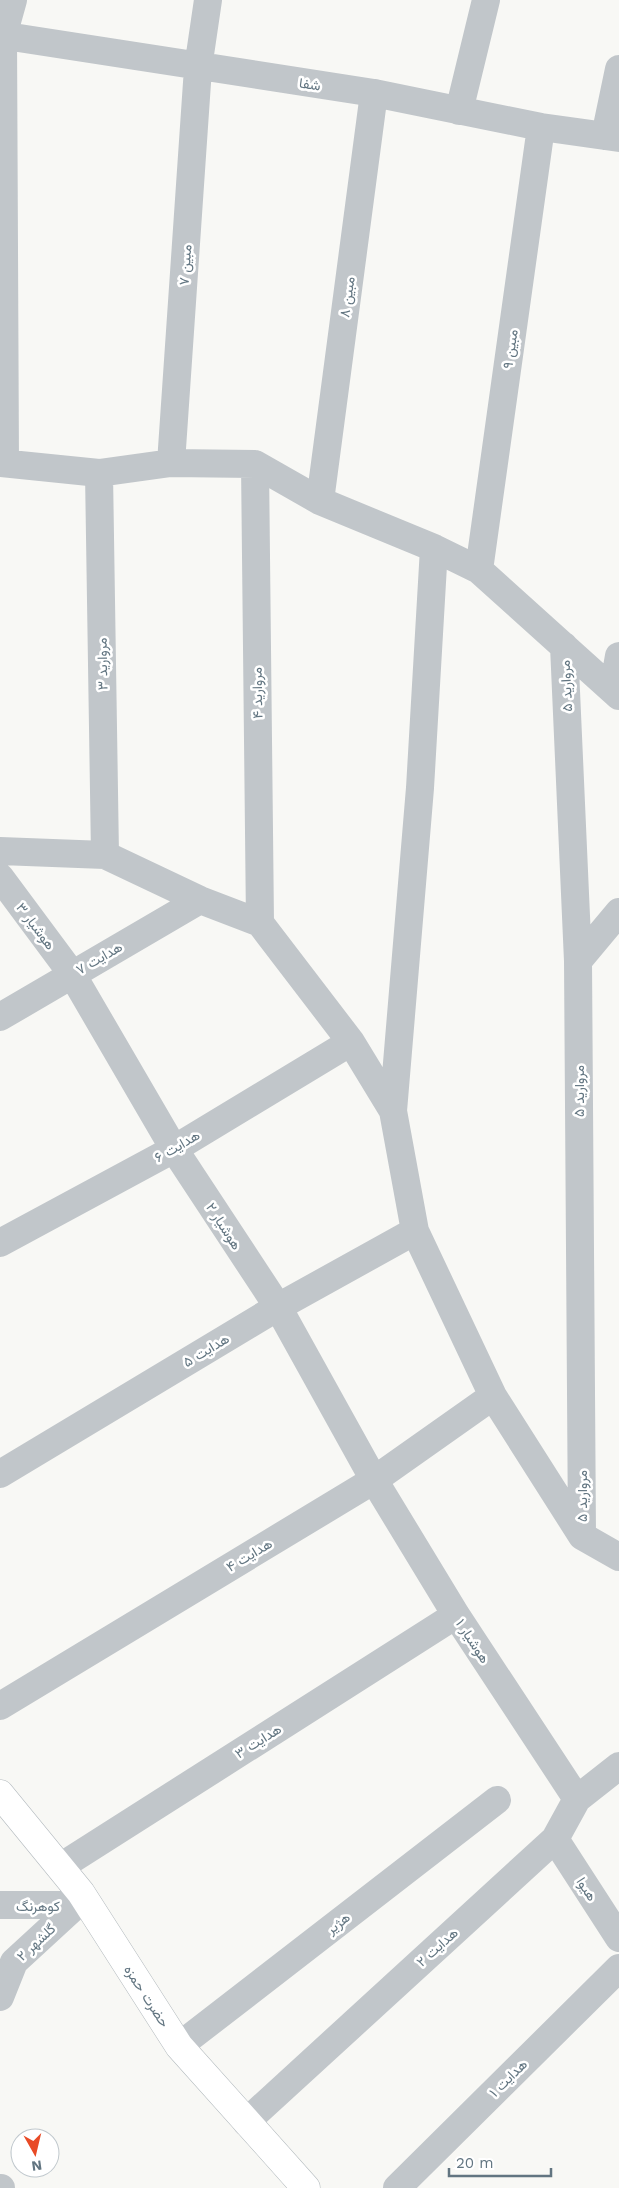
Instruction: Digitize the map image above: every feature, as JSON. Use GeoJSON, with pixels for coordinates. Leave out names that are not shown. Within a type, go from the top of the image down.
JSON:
{"type":"FeatureCollection","features":[{"type":"Feature","properties":{"kind":"main road","name":"حضرت حمزه"},"geometry":{"type":"LineString","coordinates":[[0,1794],[60,1867],[79,1899],[180,2046],[306,2188]]}},
{"type":"Feature","properties":{"kind":"street"},"geometry":{"type":"LineString","coordinates":[[12,0],[1,36],[3,463],[99,473],[171,463],[255,464],[320,501],[434,548],[479,570],[616,693]]}},
{"type":"Feature","properties":{"kind":"street","name":"مبین ۷"},"geometry":{"type":"LineString","coordinates":[[171,463],[198,68],[208,0]]}},
{"type":"Feature","properties":{"kind":"street"},"geometry":{"type":"LineString","coordinates":[[459,112],[486,0]]}},
{"type":"Feature","properties":{"kind":"street","name":"شفا"},"geometry":{"type":"LineString","coordinates":[[1,36],[198,68],[374,93],[459,112],[541,127],[612,137]]}},
{"type":"Feature","properties":{"kind":"street"},"geometry":{"type":"LineString","coordinates":[[612,137],[619,69]]}},
{"type":"Feature","properties":{"kind":"street","name":"مبین ۸"},"geometry":{"type":"LineString","coordinates":[[320,501],[374,93]]}},
{"type":"Feature","properties":{"kind":"street","name":"مبین ۹"},"geometry":{"type":"LineString","coordinates":[[479,570],[541,127]]}},
{"type":"Feature","properties":{"kind":"street","name":"مروارید ۴"},"geometry":{"type":"LineString","coordinates":[[255,464],[260,923]]}},
{"type":"Feature","properties":{"kind":"street","name":"مروارید ۳"},"geometry":{"type":"LineString","coordinates":[[99,473],[105,856]]}},
{"type":"Feature","properties":{"kind":"street"},"geometry":{"type":"LineString","coordinates":[[434,548],[420,788],[393,1111],[415,1231],[493,1396],[582,1536],[619,1557]]}},
{"type":"Feature","properties":{"kind":"street","name":"مروارید ۵"},"geometry":{"type":"LineString","coordinates":[[564,646],[578,961],[582,1536]]}},
{"type":"Feature","properties":{"kind":"street"},"geometry":{"type":"LineString","coordinates":[[616,693],[619,656]]}},
{"type":"Feature","properties":{"kind":"street"},"geometry":{"type":"LineString","coordinates":[[0,851],[105,856],[200,900],[260,923],[351,1042],[393,1111]]}},
{"type":"Feature","properties":{"kind":"street","name":"هوشیار ۳"},"geometry":{"type":"LineString","coordinates":[[0,877],[72,974]]}},
{"type":"Feature","properties":{"kind":"street","name":"هدایت ۷"},"geometry":{"type":"LineString","coordinates":[[0,1017],[200,900]]}},
{"type":"Feature","properties":{"kind":"street"},"geometry":{"type":"LineString","coordinates":[[578,961],[619,912]]}},
{"type":"Feature","properties":{"kind":"street","name":"هوشیار ۲"},"geometry":{"type":"LineString","coordinates":[[72,974],[174,1149],[278,1307],[374,1480]]}},
{"type":"Feature","properties":{"kind":"street","name":"هدایت ۶"},"geometry":{"type":"LineString","coordinates":[[0,1243],[174,1149],[351,1042]]}},
{"type":"Feature","properties":{"kind":"street","name":"هدایت ۵"},"geometry":{"type":"LineString","coordinates":[[0,1474],[278,1307],[415,1231]]}},
{"type":"Feature","properties":{"kind":"street","name":"هدایت ۴"},"geometry":{"type":"LineString","coordinates":[[0,1706],[374,1480],[493,1396]]}},
{"type":"Feature","properties":{"kind":"street","name":"هوشیار ۱"},"geometry":{"type":"LineString","coordinates":[[374,1480],[456,1614],[577,1799]]}},
{"type":"Feature","properties":{"kind":"street","name":"هدایت ۳"},"geometry":{"type":"LineString","coordinates":[[60,1867],[456,1614]]}},
{"type":"Feature","properties":{"kind":"street","name":"هدایت ۲"},"geometry":{"type":"LineString","coordinates":[[246,2122],[555,1839],[577,1799],[619,1766]]}},
{"type":"Feature","properties":{"kind":"street","name":"هژیر"},"geometry":{"type":"LineString","coordinates":[[180,2046],[496,1800]]}},
{"type":"Feature","properties":{"kind":"street","name":"هیوا"},"geometry":{"type":"LineString","coordinates":[[555,1839],[619,1938]]}},
{"type":"Feature","properties":{"kind":"street","name":"کوهرنگ"},"geometry":{"type":"LineString","coordinates":[[0,1905],[79,1899]]}},
{"type":"Feature","properties":{"kind":"street","name":"گلشهر ۲"},"geometry":{"type":"LineString","coordinates":[[0,1997],[14,1962],[79,1899]]}},
{"type":"Feature","properties":{"kind":"street","name":"هدایت ۱"},"geometry":{"type":"LineString","coordinates":[[397,2188],[619,1968]]}}]}
